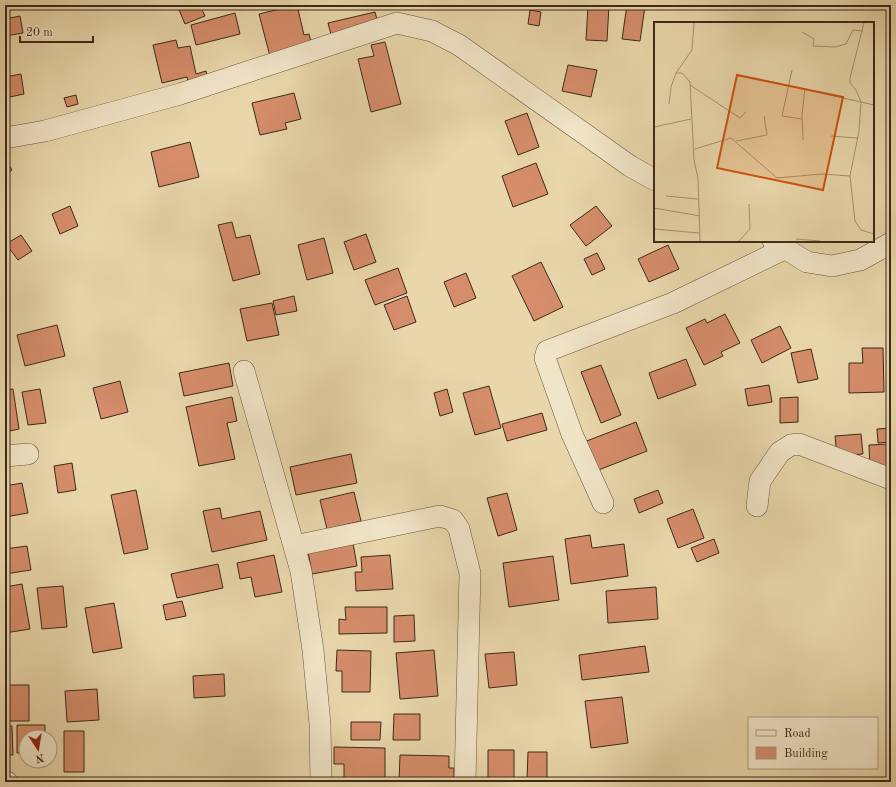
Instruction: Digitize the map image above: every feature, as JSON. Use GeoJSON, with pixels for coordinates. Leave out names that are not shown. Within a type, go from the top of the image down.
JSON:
{"type":"FeatureCollection","features":[{"type":"Feature","properties":{"kind":"street"},"geometry":{"type":"LineString","coordinates":[[5,138],[45,131],[180,94],[397,23],[432,31],[459,45],[630,166],[654,179]]}},
{"type":"Feature","properties":{"kind":"street"},"geometry":{"type":"LineString","coordinates":[[604,503],[572,434],[545,358],[547,351],[673,303],[779,245],[807,262],[832,266],[860,260],[891,243]]}},
{"type":"Feature","properties":{"kind":"street"},"geometry":{"type":"LineString","coordinates":[[244,371],[301,572],[313,650],[320,724],[321,782]]}},
{"type":"Feature","properties":{"kind":"street"},"geometry":{"type":"LineString","coordinates":[[757,506],[760,481],[780,452],[791,446],[799,444],[891,479]]}},
{"type":"Feature","properties":{"kind":"street"},"geometry":{"type":"LineString","coordinates":[[5,456],[28,454]]}},
{"type":"Feature","properties":{"kind":"street"},"geometry":{"type":"LineString","coordinates":[[294,546],[440,516],[453,520],[459,529],[470,573],[464,782]]}},
{"type":"Feature","properties":{"kind":"building"},"geometry":{"type":"Polygon","coordinates":[[[5,5],[31,5],[31,6],[5,11],[5,5]]]}},
{"type":"Feature","properties":{"kind":"building"},"geometry":{"type":"Polygon","coordinates":[[[177,5],[200,5],[205,16],[185,24],[177,5]]]}},
{"type":"Feature","properties":{"kind":"building"},"geometry":{"type":"Polygon","coordinates":[[[297,5],[304,35],[309,34],[314,54],[272,64],[259,14],[297,5]]]}},
{"type":"Feature","properties":{"kind":"building"},"geometry":{"type":"Polygon","coordinates":[[[588,5],[609,5],[607,41],[586,40],[588,5]]]}},
{"type":"Feature","properties":{"kind":"building"},"geometry":{"type":"Polygon","coordinates":[[[627,5],[645,6],[640,41],[622,39],[627,5]]]}},
{"type":"Feature","properties":{"kind":"building"},"geometry":{"type":"Polygon","coordinates":[[[666,5],[684,5],[667,9],[666,5]]]}},
{"type":"Feature","properties":{"kind":"building"},"geometry":{"type":"Polygon","coordinates":[[[530,10],[541,12],[539,26],[528,24],[530,10]]]}},
{"type":"Feature","properties":{"kind":"building"},"geometry":{"type":"Polygon","coordinates":[[[375,12],[381,35],[334,46],[328,23],[375,12]]]}},
{"type":"Feature","properties":{"kind":"building"},"geometry":{"type":"Polygon","coordinates":[[[235,13],[240,34],[196,45],[191,25],[235,13]]]}},
{"type":"Feature","properties":{"kind":"building"},"geometry":{"type":"Polygon","coordinates":[[[20,16],[23,33],[5,36],[5,19],[20,16]]]}},
{"type":"Feature","properties":{"kind":"building"},"geometry":{"type":"Polygon","coordinates":[[[176,40],[178,48],[190,46],[196,74],[206,71],[209,86],[190,91],[187,77],[162,83],[153,45],[176,40]]]}},
{"type":"Feature","properties":{"kind":"building"},"geometry":{"type":"Polygon","coordinates":[[[385,42],[401,104],[371,112],[358,59],[374,56],[371,45],[385,42]]]}},
{"type":"Feature","properties":{"kind":"building"},"geometry":{"type":"Polygon","coordinates":[[[568,65],[597,70],[591,97],[562,91],[568,65]]]}},
{"type":"Feature","properties":{"kind":"building"},"geometry":{"type":"Polygon","coordinates":[[[21,74],[24,94],[5,98],[5,77],[21,74]]]}},
{"type":"Feature","properties":{"kind":"building"},"geometry":{"type":"Polygon","coordinates":[[[294,93],[301,119],[285,123],[287,129],[260,135],[252,103],[294,93]]]}},
{"type":"Feature","properties":{"kind":"building"},"geometry":{"type":"Polygon","coordinates":[[[76,95],[78,104],[67,107],[64,98],[76,95]]]}},
{"type":"Feature","properties":{"kind":"building"},"geometry":{"type":"Polygon","coordinates":[[[527,113],[539,147],[518,155],[505,121],[527,113]]]}},
{"type":"Feature","properties":{"kind":"building"},"geometry":{"type":"Polygon","coordinates":[[[190,142],[199,177],[159,187],[151,152],[190,142]]]}},
{"type":"Feature","properties":{"kind":"building"},"geometry":{"type":"Polygon","coordinates":[[[5,159],[12,170],[5,175],[5,159]]]}},
{"type":"Feature","properties":{"kind":"building"},"geometry":{"type":"Polygon","coordinates":[[[536,163],[548,194],[513,207],[502,176],[536,163]]]}},
{"type":"Feature","properties":{"kind":"building"},"geometry":{"type":"Polygon","coordinates":[[[70,206],[78,226],[60,234],[52,214],[70,206]]]}},
{"type":"Feature","properties":{"kind":"building"},"geometry":{"type":"Polygon","coordinates":[[[596,206],[612,226],[586,246],[570,225],[596,206]]]}},
{"type":"Feature","properties":{"kind":"building"},"geometry":{"type":"Polygon","coordinates":[[[232,222],[236,238],[250,235],[260,274],[233,281],[218,225],[232,222]]]}},
{"type":"Feature","properties":{"kind":"building"},"geometry":{"type":"Polygon","coordinates":[[[366,234],[376,262],[354,270],[344,242],[366,234]]]}},
{"type":"Feature","properties":{"kind":"building"},"geometry":{"type":"Polygon","coordinates":[[[21,235],[32,251],[18,260],[6,244],[21,235]]]}},
{"type":"Feature","properties":{"kind":"building"},"geometry":{"type":"Polygon","coordinates":[[[324,238],[333,273],[307,280],[298,245],[324,238]]]}},
{"type":"Feature","properties":{"kind":"building"},"geometry":{"type":"Polygon","coordinates":[[[668,245],[679,269],[649,282],[638,259],[668,245]]]}},
{"type":"Feature","properties":{"kind":"building"},"geometry":{"type":"Polygon","coordinates":[[[597,253],[605,269],[592,275],[584,259],[597,253]]]}},
{"type":"Feature","properties":{"kind":"building"},"geometry":{"type":"Polygon","coordinates":[[[541,262],[563,307],[534,321],[512,276],[541,262]]]}},
{"type":"Feature","properties":{"kind":"building"},"geometry":{"type":"Polygon","coordinates":[[[398,268],[407,293],[375,305],[365,280],[398,268]]]}},
{"type":"Feature","properties":{"kind":"building"},"geometry":{"type":"Polygon","coordinates":[[[466,273],[476,298],[454,307],[444,282],[466,273]]]}},
{"type":"Feature","properties":{"kind":"building"},"geometry":{"type":"Polygon","coordinates":[[[294,296],[297,311],[276,315],[273,301],[294,296]]]}},
{"type":"Feature","properties":{"kind":"building"},"geometry":{"type":"Polygon","coordinates":[[[407,296],[416,322],[394,330],[384,305],[407,296]]]}},
{"type":"Feature","properties":{"kind":"building"},"geometry":{"type":"Polygon","coordinates":[[[272,303],[279,335],[247,341],[240,309],[272,303]]]}},
{"type":"Feature","properties":{"kind":"building"},"geometry":{"type":"Polygon","coordinates":[[[725,314],[740,343],[721,352],[723,356],[704,365],[686,328],[705,319],[707,323],[725,314]]]}},
{"type":"Feature","properties":{"kind":"building"},"geometry":{"type":"Polygon","coordinates":[[[57,325],[65,356],[25,366],[17,335],[57,325]]]}},
{"type":"Feature","properties":{"kind":"building"},"geometry":{"type":"Polygon","coordinates":[[[780,326],[791,348],[762,363],[751,340],[780,326]]]}},
{"type":"Feature","properties":{"kind":"building"},"geometry":{"type":"Polygon","coordinates":[[[862,348],[883,348],[884,392],[849,393],[849,363],[863,363],[862,348]]]}},
{"type":"Feature","properties":{"kind":"building"},"geometry":{"type":"Polygon","coordinates":[[[811,349],[818,379],[798,383],[791,353],[811,349]]]}},
{"type":"Feature","properties":{"kind":"building"},"geometry":{"type":"Polygon","coordinates":[[[686,359],[696,385],[658,399],[649,373],[686,359]]]}},
{"type":"Feature","properties":{"kind":"building"},"geometry":{"type":"Polygon","coordinates":[[[229,363],[233,386],[184,396],[179,373],[229,363]]]}},
{"type":"Feature","properties":{"kind":"building"},"geometry":{"type":"Polygon","coordinates":[[[601,365],[621,415],[601,423],[581,372],[601,365]]]}},
{"type":"Feature","properties":{"kind":"building"},"geometry":{"type":"Polygon","coordinates":[[[120,381],[128,412],[101,419],[93,388],[120,381]]]}},
{"type":"Feature","properties":{"kind":"building"},"geometry":{"type":"Polygon","coordinates":[[[769,385],[772,402],[748,406],[745,389],[769,385]]]}},
{"type":"Feature","properties":{"kind":"building"},"geometry":{"type":"Polygon","coordinates":[[[489,386],[501,428],[475,435],[463,393],[489,386]]]}},
{"type":"Feature","properties":{"kind":"building"},"geometry":{"type":"Polygon","coordinates":[[[13,389],[19,429],[5,432],[5,390],[13,389]]]}},
{"type":"Feature","properties":{"kind":"building"},"geometry":{"type":"Polygon","coordinates":[[[40,389],[46,423],[28,425],[22,392],[40,389]]]}},
{"type":"Feature","properties":{"kind":"building"},"geometry":{"type":"Polygon","coordinates":[[[447,389],[453,412],[440,416],[434,393],[447,389]]]}},
{"type":"Feature","properties":{"kind":"building"},"geometry":{"type":"Polygon","coordinates":[[[232,397],[237,421],[227,423],[235,459],[199,466],[186,407],[232,397]]]}},
{"type":"Feature","properties":{"kind":"building"},"geometry":{"type":"Polygon","coordinates":[[[798,397],[798,422],[780,423],[780,398],[798,397]]]}},
{"type":"Feature","properties":{"kind":"building"},"geometry":{"type":"Polygon","coordinates":[[[542,413],[547,430],[507,441],[502,424],[542,413]]]}},
{"type":"Feature","properties":{"kind":"building"},"geometry":{"type":"Polygon","coordinates":[[[636,422],[647,451],[596,471],[584,442],[636,422]]]}},
{"type":"Feature","properties":{"kind":"building"},"geometry":{"type":"Polygon","coordinates":[[[891,428],[891,442],[878,443],[877,429],[891,428]]]}},
{"type":"Feature","properties":{"kind":"building"},"geometry":{"type":"Polygon","coordinates":[[[861,434],[863,454],[837,456],[835,436],[861,434]]]}},
{"type":"Feature","properties":{"kind":"building"},"geometry":{"type":"Polygon","coordinates":[[[889,444],[891,466],[870,468],[869,445],[889,444]]]}},
{"type":"Feature","properties":{"kind":"building"},"geometry":{"type":"Polygon","coordinates":[[[351,454],[357,483],[296,495],[290,467],[351,454]]]}},
{"type":"Feature","properties":{"kind":"building"},"geometry":{"type":"Polygon","coordinates":[[[72,463],[76,490],[58,493],[54,466],[72,463]]]}},
{"type":"Feature","properties":{"kind":"building"},"geometry":{"type":"Polygon","coordinates":[[[22,483],[28,513],[5,517],[5,486],[22,483]]]}},
{"type":"Feature","properties":{"kind":"building"},"geometry":{"type":"Polygon","coordinates":[[[136,490],[148,549],[124,554],[111,495],[136,490]]]}},
{"type":"Feature","properties":{"kind":"building"},"geometry":{"type":"Polygon","coordinates":[[[658,490],[663,503],[639,513],[634,499],[658,490]]]}},
{"type":"Feature","properties":{"kind":"building"},"geometry":{"type":"Polygon","coordinates":[[[354,492],[361,521],[327,529],[320,500],[354,492]]]}},
{"type":"Feature","properties":{"kind":"building"},"geometry":{"type":"Polygon","coordinates":[[[507,493],[517,530],[498,536],[487,498],[507,493]]]}},
{"type":"Feature","properties":{"kind":"building"},"geometry":{"type":"Polygon","coordinates":[[[220,508],[222,519],[260,511],[267,540],[212,552],[203,511],[220,508]]]}},
{"type":"Feature","properties":{"kind":"building"},"geometry":{"type":"Polygon","coordinates":[[[693,509],[704,538],[678,548],[667,519],[693,509]]]}},
{"type":"Feature","properties":{"kind":"building"},"geometry":{"type":"Polygon","coordinates":[[[590,535],[592,548],[624,544],[628,576],[571,584],[565,539],[590,535]]]}},
{"type":"Feature","properties":{"kind":"building"},"geometry":{"type":"Polygon","coordinates":[[[714,539],[719,553],[697,562],[691,548],[714,539]]]}},
{"type":"Feature","properties":{"kind":"building"},"geometry":{"type":"Polygon","coordinates":[[[353,543],[357,566],[312,574],[308,551],[353,543]]]}},
{"type":"Feature","properties":{"kind":"building"},"geometry":{"type":"Polygon","coordinates":[[[27,546],[31,570],[5,574],[5,549],[27,546]]]}},
{"type":"Feature","properties":{"kind":"building"},"geometry":{"type":"Polygon","coordinates":[[[274,555],[282,592],[255,597],[251,577],[240,579],[237,563],[274,555]]]}},
{"type":"Feature","properties":{"kind":"building"},"geometry":{"type":"Polygon","coordinates":[[[390,555],[393,589],[356,591],[355,572],[362,572],[361,557],[390,555]]]}},
{"type":"Feature","properties":{"kind":"building"},"geometry":{"type":"Polygon","coordinates":[[[553,556],[559,600],[509,607],[503,563],[553,556]]]}},
{"type":"Feature","properties":{"kind":"building"},"geometry":{"type":"Polygon","coordinates":[[[218,564],[223,588],[177,598],[171,574],[218,564]]]}},
{"type":"Feature","properties":{"kind":"building"},"geometry":{"type":"Polygon","coordinates":[[[22,584],[30,629],[5,633],[5,587],[22,584]]]}},
{"type":"Feature","properties":{"kind":"building"},"geometry":{"type":"Polygon","coordinates":[[[63,586],[67,627],[42,629],[37,588],[63,586]]]}},
{"type":"Feature","properties":{"kind":"building"},"geometry":{"type":"Polygon","coordinates":[[[656,587],[658,619],[608,623],[606,591],[656,587]]]}},
{"type":"Feature","properties":{"kind":"building"},"geometry":{"type":"Polygon","coordinates":[[[182,601],[186,616],[166,620],[163,605],[182,601]]]}},
{"type":"Feature","properties":{"kind":"building"},"geometry":{"type":"Polygon","coordinates":[[[114,603],[122,648],[93,653],[85,608],[114,603]]]}},
{"type":"Feature","properties":{"kind":"building"},"geometry":{"type":"Polygon","coordinates":[[[345,607],[387,607],[387,633],[339,634],[339,619],[346,620],[345,607]]]}},
{"type":"Feature","properties":{"kind":"building"},"geometry":{"type":"Polygon","coordinates":[[[414,615],[415,641],[394,642],[394,616],[414,615]]]}},
{"type":"Feature","properties":{"kind":"building"},"geometry":{"type":"Polygon","coordinates":[[[645,646],[649,672],[582,680],[579,655],[645,646]]]}},
{"type":"Feature","properties":{"kind":"building"},"geometry":{"type":"Polygon","coordinates":[[[337,650],[371,651],[370,692],[342,692],[342,671],[336,671],[337,650]]]}},
{"type":"Feature","properties":{"kind":"building"},"geometry":{"type":"Polygon","coordinates":[[[434,650],[438,696],[400,699],[396,653],[434,650]]]}},
{"type":"Feature","properties":{"kind":"building"},"geometry":{"type":"Polygon","coordinates":[[[514,652],[517,685],[489,688],[485,654],[514,652]]]}},
{"type":"Feature","properties":{"kind":"building"},"geometry":{"type":"Polygon","coordinates":[[[224,674],[225,696],[194,698],[193,676],[224,674]]]}},
{"type":"Feature","properties":{"kind":"building"},"geometry":{"type":"Polygon","coordinates":[[[5,679],[9,679],[9,685],[29,685],[29,721],[5,721],[5,679]]]}},
{"type":"Feature","properties":{"kind":"building"},"geometry":{"type":"Polygon","coordinates":[[[97,689],[99,720],[67,722],[65,691],[97,689]]]}},
{"type":"Feature","properties":{"kind":"building"},"geometry":{"type":"Polygon","coordinates":[[[622,697],[628,743],[591,748],[585,701],[622,697]]]}},
{"type":"Feature","properties":{"kind":"building"},"geometry":{"type":"Polygon","coordinates":[[[394,714],[420,714],[420,740],[393,740],[394,714]]]}},
{"type":"Feature","properties":{"kind":"building"},"geometry":{"type":"Polygon","coordinates":[[[351,722],[381,722],[380,740],[351,740],[351,722]]]}},
{"type":"Feature","properties":{"kind":"building"},"geometry":{"type":"Polygon","coordinates":[[[17,725],[45,725],[45,729],[18,729],[17,753],[17,725]]]}},
{"type":"Feature","properties":{"kind":"building"},"geometry":{"type":"Polygon","coordinates":[[[5,726],[12,726],[13,755],[5,755],[5,726]]]}},
{"type":"Feature","properties":{"kind":"building"},"geometry":{"type":"Polygon","coordinates":[[[64,731],[84,731],[84,772],[64,772],[64,731]]]}},
{"type":"Feature","properties":{"kind":"building"},"geometry":{"type":"Polygon","coordinates":[[[334,747],[385,748],[385,779],[344,779],[344,764],[334,764],[334,747]]]}},
{"type":"Feature","properties":{"kind":"building"},"geometry":{"type":"Polygon","coordinates":[[[488,750],[514,750],[514,782],[488,782],[488,750]]]}},
{"type":"Feature","properties":{"kind":"building"},"geometry":{"type":"Polygon","coordinates":[[[528,752],[547,752],[547,780],[527,780],[528,752]]]}},
{"type":"Feature","properties":{"kind":"building"},"geometry":{"type":"Polygon","coordinates":[[[400,755],[449,756],[449,768],[454,768],[454,782],[399,782],[400,755]]]}}]}
